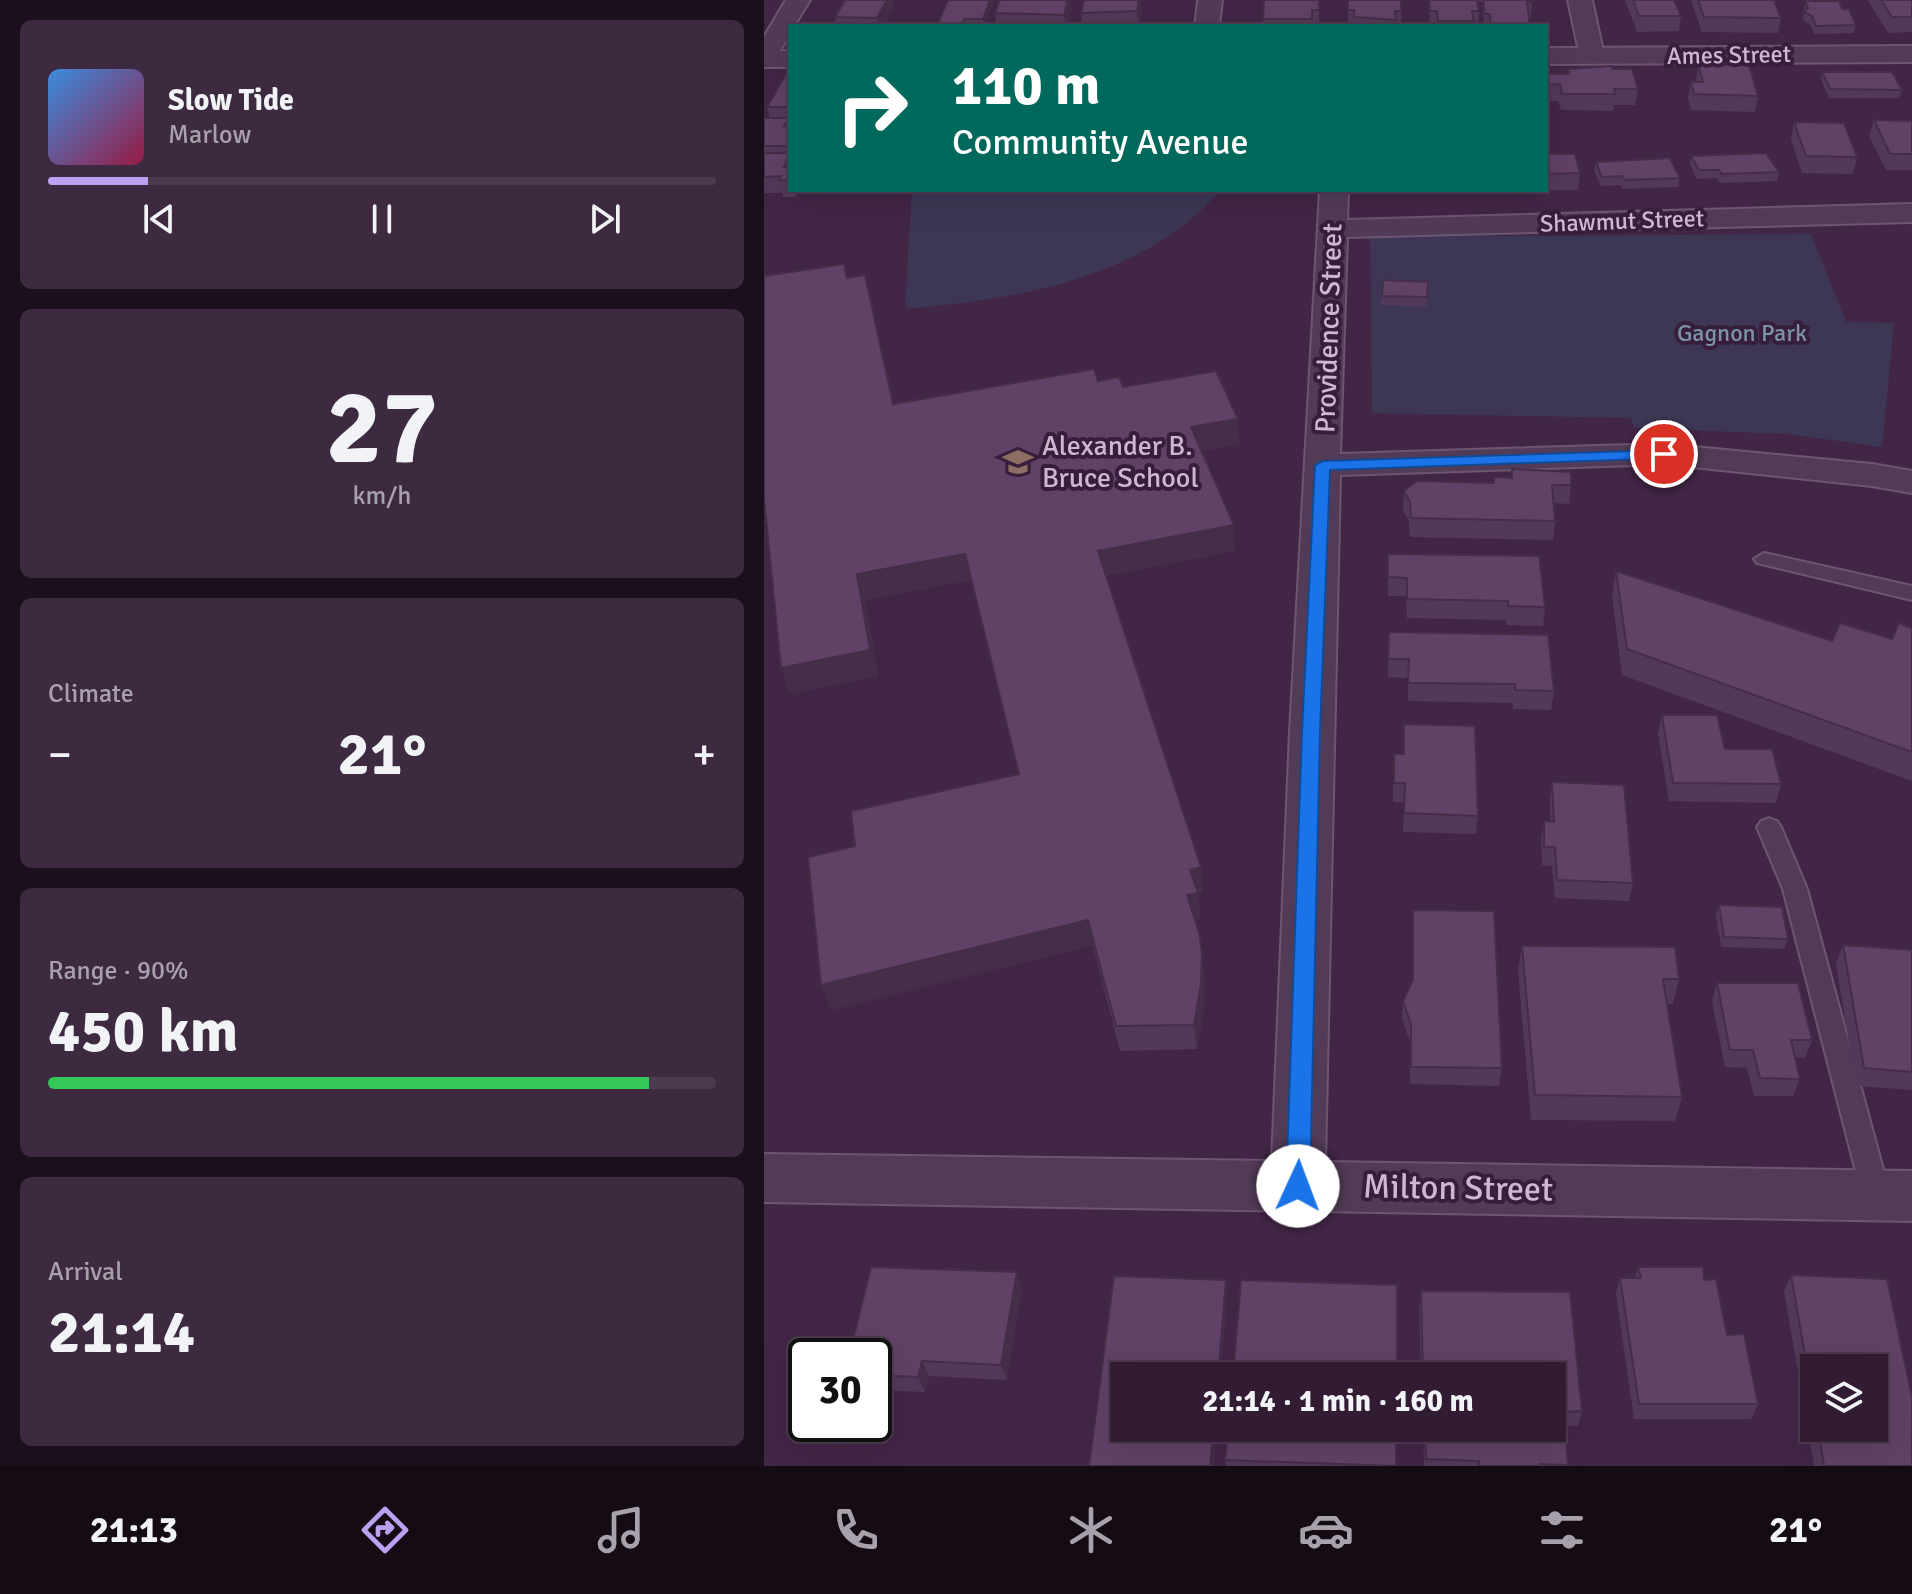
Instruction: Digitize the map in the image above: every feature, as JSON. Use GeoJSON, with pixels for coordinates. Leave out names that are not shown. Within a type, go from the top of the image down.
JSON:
{"type":"FeatureCollection","features":[{"type":"Feature","properties":{"kind":"street"},"geometry":{"type":"LineString","coordinates":[[788,59],[764,58],[798,0]]}},
{"type":"Feature","properties":{"kind":"street"},"geometry":{"type":"LineString","coordinates":[[1207,24],[1210,0]]}},
{"type":"Feature","properties":{"kind":"street"},"geometry":{"type":"LineString","coordinates":[[1580,0],[1592,56]]}},
{"type":"Feature","properties":{"kind":"street","name":"Ames Street"},"geometry":{"type":"LineString","coordinates":[[1548,56],[1912,54]]}},
{"type":"Feature","properties":{"kind":"street","name":"Providence Street"},"geometry":{"type":"LineString","coordinates":[[1298,1186],[1311,732],[1334,192]]}},
{"type":"Feature","properties":{"kind":"street","name":"Shawmut Street"},"geometry":{"type":"LineString","coordinates":[[1333,229],[1912,213]]}},
{"type":"Feature","properties":{"kind":"street"},"geometry":{"type":"LineString","coordinates":[[1323,465],[1664,454],[1872,475],[1912,482]]}},
{"type":"Feature","properties":{"kind":"street","name":"Milton Street"},"geometry":{"type":"LineString","coordinates":[[764,1178],[1894,1195]]}},
{"type":"Feature","properties":{"kind":"lane"},"geometry":{"type":"LineString","coordinates":[[1764,559],[1912,593]]}},
{"type":"Feature","properties":{"kind":"lane"},"geometry":{"type":"LineString","coordinates":[[1769,827],[1795,889],[1894,1195]]}},
{"type":"Feature","properties":{"kind":"green space"},"geometry":{"type":"Polygon","coordinates":[[[912,192],[1219,192],[1189,221],[1154,245],[1116,265],[1076,280],[991,299],[905,309],[912,192]]]}},
{"type":"Feature","properties":{"kind":"green space","name":"Gagnon Park"},"geometry":{"type":"Polygon","coordinates":[[[1811,234],[1846,322],[1894,323],[1882,447],[1788,434],[1634,428],[1631,418],[1372,413],[1370,237],[1811,234]]]}},
{"type":"Feature","properties":{"kind":"building"},"geometry":{"type":"Polygon","coordinates":[[[845,0],[887,0],[877,18],[835,17],[845,0]]]}},
{"type":"Feature","properties":{"kind":"building"},"geometry":{"type":"Polygon","coordinates":[[[948,0],[990,0],[983,19],[964,19],[962,24],[938,23],[948,0]]]}},
{"type":"Feature","properties":{"kind":"building"},"geometry":{"type":"Polygon","coordinates":[[[1000,0],[1068,0],[1064,15],[995,13],[1000,0]]]}},
{"type":"Feature","properties":{"kind":"building"},"geometry":{"type":"Polygon","coordinates":[[[1084,0],[1139,0],[1137,11],[1081,13],[1084,0]]]}},
{"type":"Feature","properties":{"kind":"building"},"geometry":{"type":"Polygon","coordinates":[[[1264,0],[1319,0],[1319,10],[1312,10],[1312,19],[1263,19],[1264,0]]]}},
{"type":"Feature","properties":{"kind":"building"},"geometry":{"type":"Polygon","coordinates":[[[1348,0],[1401,0],[1401,11],[1395,11],[1396,20],[1354,17],[1354,10],[1348,10],[1348,0]]]}},
{"type":"Feature","properties":{"kind":"building"},"geometry":{"type":"Polygon","coordinates":[[[1429,0],[1477,0],[1479,11],[1472,11],[1474,21],[1438,21],[1437,11],[1430,11],[1429,0]]]}},
{"type":"Feature","properties":{"kind":"building"},"geometry":{"type":"Polygon","coordinates":[[[1483,0],[1533,2],[1527,2],[1530,24],[1491,24],[1490,14],[1485,14],[1483,0]]]}},
{"type":"Feature","properties":{"kind":"building"},"geometry":{"type":"Polygon","coordinates":[[[1633,0],[1674,0],[1681,16],[1639,16],[1633,0]]]}},
{"type":"Feature","properties":{"kind":"building"},"geometry":{"type":"Polygon","coordinates":[[[1698,0],[1774,0],[1781,18],[1704,17],[1698,0]]]}},
{"type":"Feature","properties":{"kind":"building"},"geometry":{"type":"Polygon","coordinates":[[[1881,0],[1912,0],[1912,17],[1892,17],[1881,0]]]}},
{"type":"Feature","properties":{"kind":"building"},"geometry":{"type":"Polygon","coordinates":[[[1805,1],[1839,1],[1842,9],[1849,9],[1856,25],[1816,26],[1812,16],[1804,12],[1808,8],[1805,1]]]}},
{"type":"Feature","properties":{"kind":"building"},"geometry":{"type":"Polygon","coordinates":[[[1698,64],[1749,65],[1758,96],[1694,94],[1691,82],[1703,82],[1698,64]]]}},
{"type":"Feature","properties":{"kind":"building"},"geometry":{"type":"Polygon","coordinates":[[[1612,66],[1612,69],[1632,69],[1638,89],[1614,89],[1615,94],[1562,94],[1560,84],[1548,85],[1548,74],[1569,74],[1568,69],[1612,66]]]}},
{"type":"Feature","properties":{"kind":"building"},"geometry":{"type":"Polygon","coordinates":[[[788,70],[788,107],[767,107],[788,70]]]}},
{"type":"Feature","properties":{"kind":"building"},"geometry":{"type":"Polygon","coordinates":[[[1822,72],[1892,72],[1902,90],[1830,89],[1822,72]]]}},
{"type":"Feature","properties":{"kind":"building"},"geometry":{"type":"Polygon","coordinates":[[[764,118],[788,118],[784,126],[788,126],[788,146],[764,146],[764,118]]]}},
{"type":"Feature","properties":{"kind":"building"},"geometry":{"type":"Polygon","coordinates":[[[1874,120],[1912,121],[1912,154],[1890,154],[1874,120]]]}},
{"type":"Feature","properties":{"kind":"building"},"geometry":{"type":"Polygon","coordinates":[[[1794,122],[1844,123],[1857,157],[1806,156],[1794,122]]]}},
{"type":"Feature","properties":{"kind":"building"},"geometry":{"type":"Polygon","coordinates":[[[764,153],[788,153],[784,167],[788,167],[788,180],[779,180],[781,176],[764,177],[764,153]]]}},
{"type":"Feature","properties":{"kind":"building"},"geometry":{"type":"Polygon","coordinates":[[[1766,153],[1779,172],[1721,174],[1719,170],[1699,170],[1691,156],[1766,153]]]}},
{"type":"Feature","properties":{"kind":"building"},"geometry":{"type":"Polygon","coordinates":[[[1548,154],[1575,154],[1580,173],[1548,174],[1548,154]]]}},
{"type":"Feature","properties":{"kind":"building"},"geometry":{"type":"Polygon","coordinates":[[[1670,158],[1680,178],[1625,180],[1622,176],[1602,177],[1596,162],[1670,158]]]}},
{"type":"Feature","properties":{"kind":"building"},"geometry":{"type":"Polygon","coordinates":[[[844,264],[847,278],[865,275],[893,404],[1094,369],[1098,381],[1119,377],[1123,387],[1216,371],[1238,419],[1191,427],[1234,525],[1098,551],[1201,867],[1190,870],[1198,893],[1187,895],[1200,936],[1202,954],[1194,1025],[1116,1026],[1088,920],[821,985],[808,857],[855,846],[851,811],[1019,774],[965,554],[857,574],[870,650],[781,668],[764,498],[764,276],[844,264]]]}},
{"type":"Feature","properties":{"kind":"building"},"geometry":{"type":"Polygon","coordinates":[[[1383,280],[1428,282],[1427,297],[1382,296],[1383,280]]]}},
{"type":"Feature","properties":{"kind":"building"},"geometry":{"type":"Polygon","coordinates":[[[1512,469],[1571,472],[1571,485],[1552,485],[1555,521],[1411,518],[1410,502],[1404,491],[1417,481],[1494,483],[1494,477],[1512,478],[1512,469]]]}},
{"type":"Feature","properties":{"kind":"building"},"geometry":{"type":"Polygon","coordinates":[[[1388,554],[1539,556],[1545,607],[1508,606],[1508,601],[1407,599],[1407,578],[1388,577],[1388,554]]]}},
{"type":"Feature","properties":{"kind":"building"},"geometry":{"type":"Polygon","coordinates":[[[1616,571],[1832,641],[1840,623],[1892,639],[1899,623],[1912,628],[1912,752],[1627,649],[1616,571]]]}},
{"type":"Feature","properties":{"kind":"building"},"geometry":{"type":"Polygon","coordinates":[[[1389,632],[1548,635],[1554,691],[1515,690],[1515,684],[1408,683],[1409,659],[1388,659],[1389,632]]]}},
{"type":"Feature","properties":{"kind":"building"},"geometry":{"type":"Polygon","coordinates":[[[1662,715],[1717,715],[1725,749],[1772,749],[1781,784],[1673,783],[1662,715]]]}},
{"type":"Feature","properties":{"kind":"building"},"geometry":{"type":"Polygon","coordinates":[[[1404,724],[1475,726],[1478,816],[1404,813],[1405,783],[1394,783],[1394,754],[1404,754],[1404,724]]]}},
{"type":"Feature","properties":{"kind":"building"},"geometry":{"type":"Polygon","coordinates":[[[1552,782],[1624,785],[1633,883],[1557,880],[1555,847],[1544,847],[1544,821],[1554,822],[1552,782]]]}},
{"type":"Feature","properties":{"kind":"building"},"geometry":{"type":"Polygon","coordinates":[[[1719,905],[1782,907],[1788,939],[1724,937],[1719,905]]]}},
{"type":"Feature","properties":{"kind":"building"},"geometry":{"type":"Polygon","coordinates":[[[1413,910],[1494,911],[1502,1068],[1411,1067],[1411,1024],[1403,1001],[1413,980],[1413,910]]]}},
{"type":"Feature","properties":{"kind":"building"},"geometry":{"type":"Polygon","coordinates":[[[1843,945],[1912,950],[1912,1072],[1864,1068],[1843,945]]]}},
{"type":"Feature","properties":{"kind":"building"},"geometry":{"type":"Polygon","coordinates":[[[1522,946],[1675,947],[1679,979],[1663,979],[1682,1097],[1535,1095],[1522,946]]]}},
{"type":"Feature","properties":{"kind":"building"},"geometry":{"type":"Polygon","coordinates":[[[1717,983],[1798,983],[1812,1040],[1791,1040],[1800,1079],[1760,1078],[1753,1050],[1730,1050],[1717,983]]]}},
{"type":"Feature","properties":{"kind":"building"},"geometry":{"type":"Polygon","coordinates":[[[871,1267],[1017,1272],[1001,1365],[922,1361],[918,1377],[892,1376],[892,1338],[853,1338],[871,1267]]]}},
{"type":"Feature","properties":{"kind":"building"},"geometry":{"type":"Polygon","coordinates":[[[1638,1267],[1703,1267],[1704,1280],[1716,1279],[1727,1335],[1744,1334],[1758,1404],[1639,1404],[1620,1278],[1641,1278],[1638,1267]]]}},
{"type":"Feature","properties":{"kind":"building"},"geometry":{"type":"Polygon","coordinates":[[[1791,1275],[1887,1279],[1912,1397],[1912,1466],[1824,1466],[1820,1442],[1888,1442],[1888,1354],[1805,1354],[1791,1275]]]}},
{"type":"Feature","properties":{"kind":"building"},"geometry":{"type":"Polygon","coordinates":[[[1114,1276],[1226,1280],[1219,1362],[1110,1362],[1110,1442],[1213,1442],[1210,1466],[1089,1466],[1114,1276]]]}},
{"type":"Feature","properties":{"kind":"building"},"geometry":{"type":"Polygon","coordinates":[[[1241,1280],[1397,1285],[1397,1362],[1234,1362],[1241,1280]]]}},
{"type":"Feature","properties":{"kind":"building"},"geometry":{"type":"Polygon","coordinates":[[[1421,1291],[1570,1292],[1582,1411],[1566,1412],[1566,1362],[1423,1362],[1421,1291]]]}},
{"type":"Feature","properties":{"kind":"building"},"geometry":{"type":"Polygon","coordinates":[[[1566,1438],[1568,1465],[1479,1466],[1479,1461],[1426,1459],[1425,1442],[1566,1442],[1566,1438]]]}},
{"type":"Feature","properties":{"kind":"building"},"geometry":{"type":"Polygon","coordinates":[[[1227,1442],[1396,1442],[1396,1466],[1225,1460],[1227,1442]]]}},
{"type":"Feature","properties":{"kind":"place","name":"Alexander B. Bruce School"},"geometry":{"type":"Point","coordinates":[1018,462]}},
{"type":"Feature","properties":{"kind":"route"},"geometry":{"type":"LineString","coordinates":[[1298,1186],[1311,732],[1323,465],[1664,454]]}}]}
